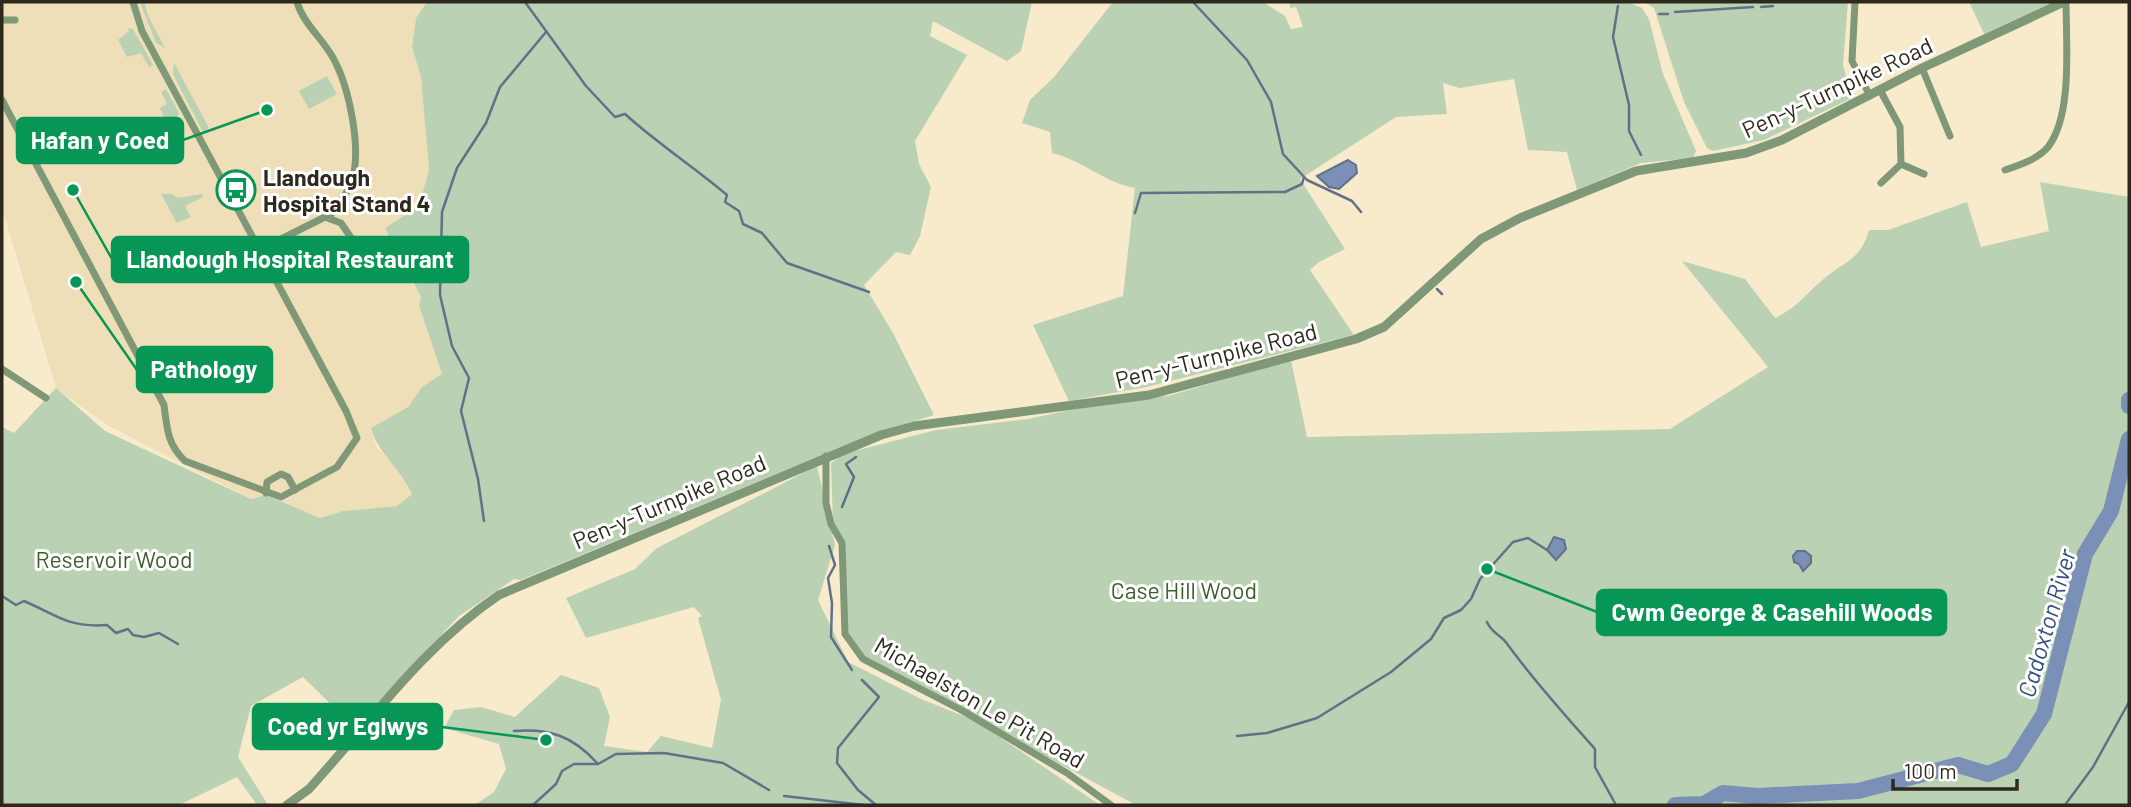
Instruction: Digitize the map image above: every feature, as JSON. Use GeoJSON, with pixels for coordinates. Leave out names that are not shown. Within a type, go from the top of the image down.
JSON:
{"type":"FeatureCollection","features":[{"type":"Feature","properties":{"kind":"street"},"geometry":{"type":"LineString","coordinates":[[2,100],[164,405],[170,445],[185,461],[281,497],[337,467],[357,438],[343,405],[142,31],[133,2]]}},
{"type":"Feature","properties":{"kind":"street"},"geometry":{"type":"LineString","coordinates":[[297,2],[303,16],[339,69],[350,108],[354,172],[346,193],[329,217]]}},
{"type":"Feature","properties":{"kind":"street"},"geometry":{"type":"LineString","coordinates":[[1855,2],[1852,61],[1870,96]]}},
{"type":"Feature","properties":{"kind":"street"},"geometry":{"type":"LineString","coordinates":[[2005,170],[2024,164],[2047,148],[2060,125],[2065,84],[2065,2]]}},
{"type":"Feature","properties":{"kind":"street","name":"Pen-y-Turnpike Road"},"geometry":{"type":"LineString","coordinates":[[287,805],[309,789],[432,648],[465,618],[499,595],[881,435],[914,426],[1149,395],[1356,339],[1391,322],[1481,239],[1520,218],[1636,171],[1746,153],[1782,140],[1922,68],[2065,2]]}},
{"type":"Feature","properties":{"kind":"street"},"geometry":{"type":"LineString","coordinates":[[2,20],[15,20]]}},
{"type":"Feature","properties":{"kind":"street"},"geometry":{"type":"LineString","coordinates":[[1922,68],[1950,136]]}},
{"type":"Feature","properties":{"kind":"street"},"geometry":{"type":"LineString","coordinates":[[1880,90],[1900,127],[1901,164],[1881,183]]}},
{"type":"Feature","properties":{"kind":"street"},"geometry":{"type":"LineString","coordinates":[[1901,164],[1924,174]]}},
{"type":"Feature","properties":{"kind":"street"},"geometry":{"type":"LineString","coordinates":[[260,250],[321,217],[329,217],[341,223],[356,245]]}},
{"type":"Feature","properties":{"kind":"street"},"geometry":{"type":"LineString","coordinates":[[2,369],[46,398]]}},
{"type":"Feature","properties":{"kind":"street","name":"Michaelston Le Pit Road"},"geometry":{"type":"LineString","coordinates":[[826,456],[826,503],[831,524],[842,543],[845,634],[863,659],[963,711],[1067,773],[1111,805]]}},
{"type":"Feature","properties":{"kind":"street"},"geometry":{"type":"LineString","coordinates":[[266,493],[267,482],[281,474],[288,477],[295,490]]}},
{"type":"Feature","properties":{"kind":"shaded area"},"geometry":{"type":"Polygon","coordinates":[[[2,2],[427,2],[416,18],[412,47],[421,77],[429,170],[419,206],[385,228],[421,297],[419,306],[442,374],[422,387],[408,407],[371,428],[376,447],[402,472],[412,493],[397,506],[343,511],[320,518],[266,495],[251,499],[109,426],[56,388],[2,208],[2,2]]]}},
{"type":"Feature","properties":{"kind":"green space"},"geometry":{"type":"Polygon","coordinates":[[[140,2],[144,2],[148,16],[165,48],[156,43],[140,2]]]}},
{"type":"Feature","properties":{"kind":"green space","name":"Reservoir Wood"},"geometry":{"type":"Polygon","coordinates":[[[427,2],[1032,2],[1021,51],[1007,61],[933,21],[930,36],[967,55],[915,141],[919,164],[931,187],[920,236],[910,255],[896,252],[864,285],[893,333],[934,415],[872,434],[521,580],[514,579],[459,616],[364,717],[350,723],[303,677],[251,706],[238,757],[268,805],[257,805],[237,777],[179,805],[2,805],[2,427],[14,433],[56,388],[105,431],[251,499],[266,495],[320,518],[343,511],[397,506],[412,494],[374,437],[371,428],[408,407],[422,387],[442,374],[419,306],[421,297],[385,228],[419,206],[429,170],[421,77],[412,47],[416,18],[427,2]]]}},
{"type":"Feature","properties":{"kind":"green space"},"geometry":{"type":"Polygon","coordinates":[[[1113,2],[1263,2],[1285,16],[1291,29],[1303,27],[1296,7],[1290,8],[1289,2],[1627,2],[1642,8],[1649,19],[1663,74],[1696,151],[1693,158],[1641,163],[1577,190],[1567,152],[1528,150],[1514,79],[1460,88],[1443,83],[1447,114],[1396,117],[1300,179],[1345,249],[1319,262],[1310,270],[1354,335],[1146,387],[1069,401],[1033,325],[1123,296],[1135,188],[1052,153],[1050,132],[1022,123],[1030,100],[1054,77],[1113,2]]]}},
{"type":"Feature","properties":{"kind":"green space"},"geometry":{"type":"Polygon","coordinates":[[[1645,2],[1848,2],[1843,65],[1852,98],[1764,140],[1713,151],[1707,148],[1684,102],[1654,8],[1645,2]]]}},
{"type":"Feature","properties":{"kind":"green space"},"geometry":{"type":"Polygon","coordinates":[[[1969,2],[2053,2],[1984,34],[1969,2]]]}},
{"type":"Feature","properties":{"kind":"green space"},"geometry":{"type":"Polygon","coordinates":[[[128,28],[133,29],[153,65],[149,67],[141,53],[127,57],[118,40],[129,31],[128,28]]]}},
{"type":"Feature","properties":{"kind":"green space"},"geometry":{"type":"Polygon","coordinates":[[[174,63],[208,126],[203,132],[173,74],[174,63]]]}},
{"type":"Feature","properties":{"kind":"green space"},"geometry":{"type":"Polygon","coordinates":[[[327,76],[337,94],[309,109],[299,91],[327,76]]]}},
{"type":"Feature","properties":{"kind":"green space"},"geometry":{"type":"Polygon","coordinates":[[[166,89],[179,113],[175,123],[167,127],[160,108],[167,104],[161,92],[166,89]]]}},
{"type":"Feature","properties":{"kind":"green space","name":"Case Hill Wood"},"geometry":{"type":"Polygon","coordinates":[[[2040,182],[2129,197],[2129,805],[1136,805],[867,660],[846,633],[844,543],[833,524],[831,463],[843,454],[936,430],[1028,419],[1120,399],[1168,396],[1291,360],[1307,437],[1670,429],[1768,367],[1682,261],[1745,279],[1775,318],[1791,309],[1826,277],[1852,258],[1862,247],[1869,230],[1888,230],[1967,202],[1981,247],[2049,231],[2040,182]]]}},
{"type":"Feature","properties":{"kind":"green space"},"geometry":{"type":"Polygon","coordinates":[[[161,194],[172,194],[178,198],[201,194],[203,197],[185,206],[191,217],[177,223],[161,194]]]}},
{"type":"Feature","properties":{"kind":"green space"},"geometry":{"type":"Polygon","coordinates":[[[817,466],[835,545],[818,600],[848,662],[921,699],[976,721],[1100,805],[475,805],[494,792],[506,769],[499,744],[444,728],[454,710],[481,707],[515,717],[561,675],[599,688],[610,717],[604,746],[647,752],[661,736],[712,748],[721,700],[698,618],[702,616],[694,607],[586,638],[566,598],[635,569],[657,548],[817,466]]]}},
{"type":"Feature","properties":{"kind":"water"},"geometry":{"type":"Polygon","coordinates":[[[1348,160],[1356,165],[1357,173],[1339,189],[1329,187],[1317,176],[1348,160]]]}},
{"type":"Feature","properties":{"kind":"water"},"geometry":{"type":"Polygon","coordinates":[[[1554,537],[1564,540],[1566,549],[1556,560],[1547,550],[1554,537]]]}},
{"type":"Feature","properties":{"kind":"water"},"geometry":{"type":"Polygon","coordinates":[[[1797,551],[1805,551],[1811,556],[1811,563],[1803,571],[1799,564],[1794,562],[1793,556],[1797,551]]]}},
{"type":"Feature","properties":{"kind":"waterway"},"geometry":{"type":"LineString","coordinates":[[525,2],[586,86],[615,117],[625,114],[727,195],[725,202],[739,211],[743,224],[762,233],[787,263],[869,292]]}},
{"type":"Feature","properties":{"kind":"waterway"},"geometry":{"type":"LineString","coordinates":[[1193,2],[1247,60],[1271,102],[1283,154],[1307,180],[1352,201],[1361,212]]}},
{"type":"Feature","properties":{"kind":"waterway"},"geometry":{"type":"LineString","coordinates":[[1618,6],[1613,37],[1629,105],[1629,131],[1641,155]]}},
{"type":"Feature","properties":{"kind":"waterway"},"geometry":{"type":"LineString","coordinates":[[1761,7],[1773,6]]}},
{"type":"Feature","properties":{"kind":"waterway"},"geometry":{"type":"LineString","coordinates":[[1675,12],[1753,7]]}},
{"type":"Feature","properties":{"kind":"waterway"},"geometry":{"type":"LineString","coordinates":[[1659,14],[1668,14]]}},
{"type":"Feature","properties":{"kind":"waterway"},"geometry":{"type":"LineString","coordinates":[[484,521],[478,479],[461,411],[469,378],[452,346],[440,295],[442,212],[457,168],[486,123],[500,87],[546,32]]}},
{"type":"Feature","properties":{"kind":"waterway"},"geometry":{"type":"LineString","coordinates":[[1135,213],[1141,193],[1285,192],[1302,184],[1304,177]]}},
{"type":"Feature","properties":{"kind":"waterway"},"geometry":{"type":"LineString","coordinates":[[1437,289],[1442,294]]}},
{"type":"Feature","properties":{"kind":"waterway","name":"Cadoxton River"},"geometry":{"type":"LineString","coordinates":[[2129,400],[2129,406]]}},
{"type":"Feature","properties":{"kind":"waterway","name":"Cadoxton River"},"geometry":{"type":"LineString","coordinates":[[1675,805],[1704,804],[1723,793],[1757,796],[1858,791],[1958,765],[1988,774],[2012,764],[2044,714],[2085,554],[2111,511],[2129,439]]}},
{"type":"Feature","properties":{"kind":"waterway"},"geometry":{"type":"LineString","coordinates":[[842,507],[854,477],[846,464],[856,457]]}},
{"type":"Feature","properties":{"kind":"waterway"},"geometry":{"type":"LineString","coordinates":[[1237,736],[1267,733],[1317,718],[1391,672],[1431,639],[1444,618],[1461,610],[1471,599],[1480,579],[1513,542],[1528,538],[1547,550]]}},
{"type":"Feature","properties":{"kind":"waterway"},"geometry":{"type":"LineString","coordinates":[[829,546],[835,565],[828,578],[832,603],[831,637],[852,670]]}},
{"type":"Feature","properties":{"kind":"waterway"},"geometry":{"type":"LineString","coordinates":[[2,596],[16,605],[24,601],[72,622],[107,625],[116,633],[128,629],[133,635],[144,637],[159,633],[178,644]]}},
{"type":"Feature","properties":{"kind":"waterway"},"geometry":{"type":"LineString","coordinates":[[1487,622],[1595,749],[1595,767],[1616,805]]}},
{"type":"Feature","properties":{"kind":"waterway"},"geometry":{"type":"LineString","coordinates":[[862,680],[879,697],[838,748],[837,763],[858,790],[876,805]]}},
{"type":"Feature","properties":{"kind":"waterway"},"geometry":{"type":"LineString","coordinates":[[2065,805],[2093,767],[2129,702]]}},
{"type":"Feature","properties":{"kind":"waterway"},"geometry":{"type":"LineString","coordinates":[[514,731],[538,731],[560,736],[579,746],[597,763]]}},
{"type":"Feature","properties":{"kind":"waterway"},"geometry":{"type":"LineString","coordinates":[[533,805],[556,784],[562,771],[574,764],[598,764],[616,754],[664,753],[723,763],[769,790]]}},
{"type":"Feature","properties":{"kind":"waterway"},"geometry":{"type":"LineString","coordinates":[[784,796],[864,805]]}},
{"type":"Feature","properties":{"kind":"place","name":"Hafan y Coed"},"geometry":{"type":"Point","coordinates":[267,110]}},
{"type":"Feature","properties":{"kind":"place","name":"Llandough Hospital Restaurant"},"geometry":{"type":"Point","coordinates":[73,190]}},
{"type":"Feature","properties":{"kind":"place","name":"Llandough Hospital Stand 4"},"geometry":{"type":"Point","coordinates":[236,190]}},
{"type":"Feature","properties":{"kind":"place","name":"Pathology"},"geometry":{"type":"Point","coordinates":[76,282]}},
{"type":"Feature","properties":{"kind":"place","name":"Cwm George & Casehill Woods"},"geometry":{"type":"Point","coordinates":[1487,569]}},
{"type":"Feature","properties":{"kind":"place","name":"Coed yr Eglwys"},"geometry":{"type":"Point","coordinates":[546,740]}}]}
